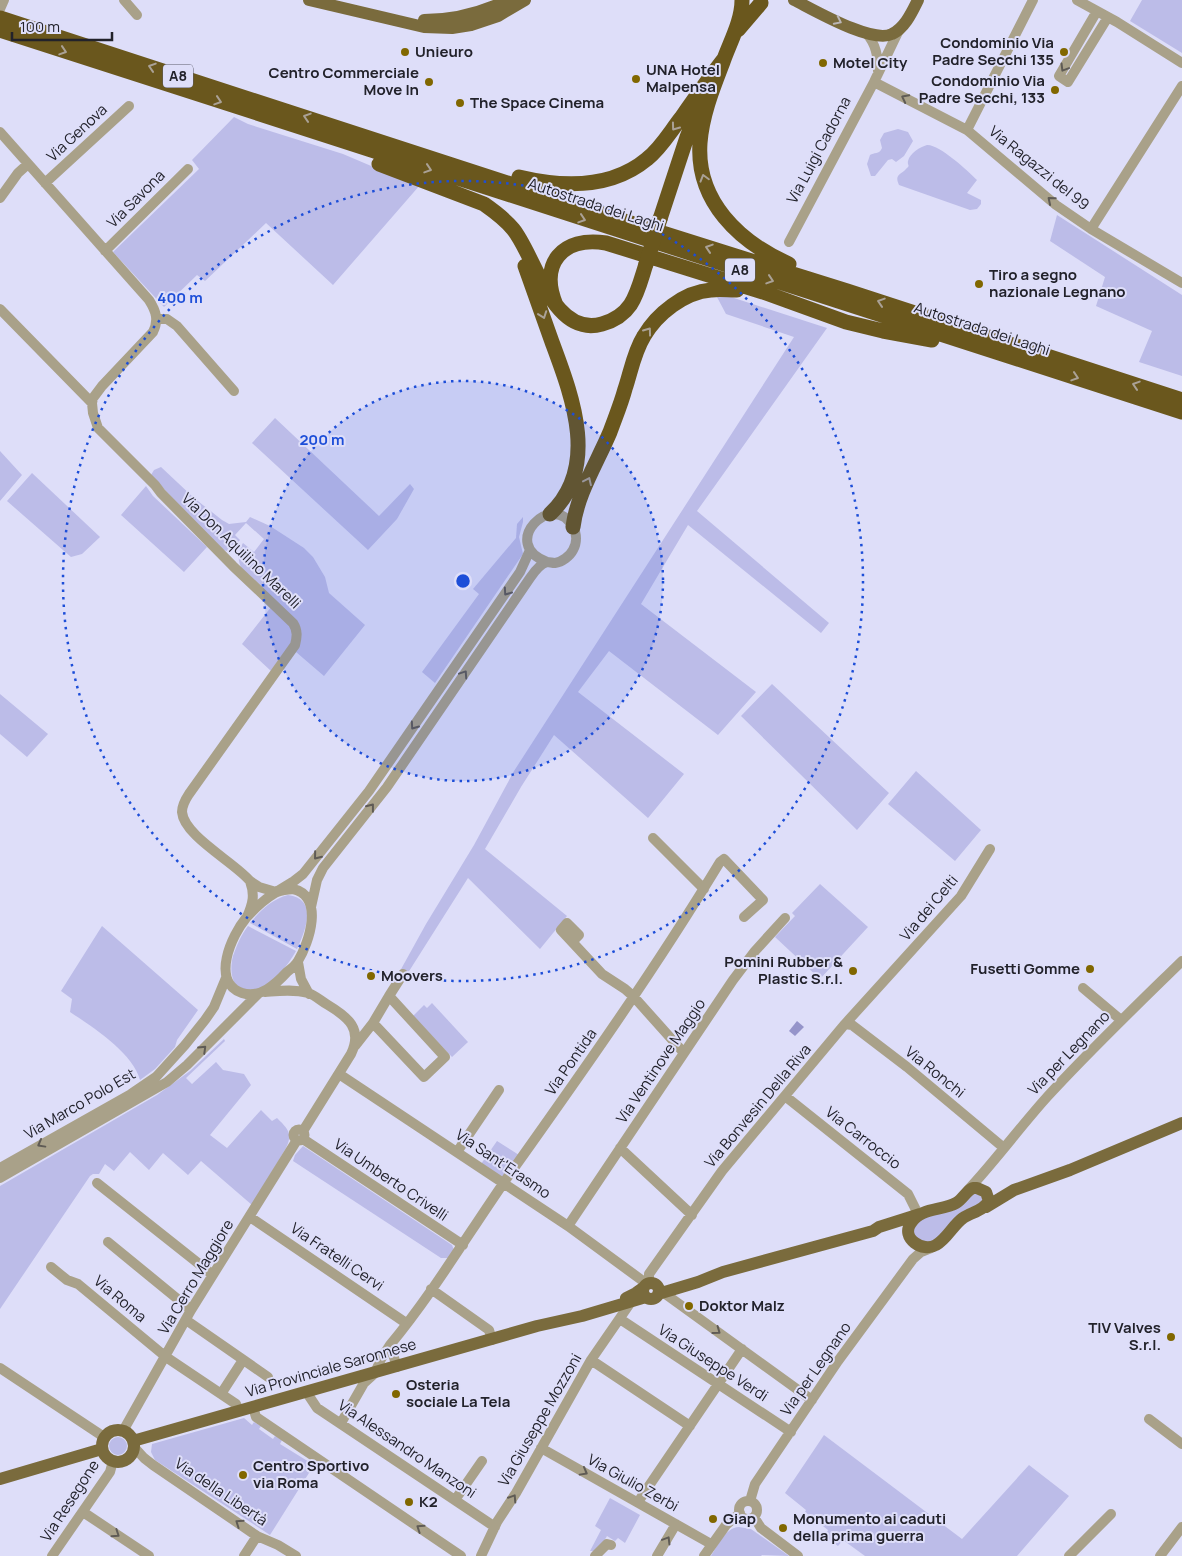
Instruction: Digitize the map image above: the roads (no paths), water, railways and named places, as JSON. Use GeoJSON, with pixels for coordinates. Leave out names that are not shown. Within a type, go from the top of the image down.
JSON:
{"type":"FeatureCollection","features":[{"type":"Feature","properties":{"kind":"highway"},"geometry":{"type":"LineString","coordinates":[[742,0],[734,35],[708,104],[700,142],[700,160],[703,174],[714,203],[739,233],[768,255],[847,291]]}},
{"type":"Feature","properties":{"kind":"highway"},"geometry":{"type":"LineString","coordinates":[[734,35],[760,1]]}},
{"type":"Feature","properties":{"kind":"highway","name":"Autostrada dei Laghi"},"geometry":{"type":"LineString","coordinates":[[1,19],[298,127],[1182,412]]}},
{"type":"Feature","properties":{"kind":"highway","name":"Autostrada dei Laghi"},"geometry":{"type":"LineString","coordinates":[[1,19],[1182,400]]}},
{"type":"Feature","properties":{"kind":"highway"},"geometry":{"type":"LineString","coordinates":[[353,132],[385,133],[464,161],[516,177],[544,183],[579,184],[606,179],[634,168],[657,150],[724,59]]}},
{"type":"Feature","properties":{"kind":"highway"},"geometry":{"type":"LineString","coordinates":[[298,127],[367,159],[484,204],[513,229],[523,244],[545,289],[564,315],[577,322],[598,325],[620,317],[628,310],[635,298],[687,137],[703,98],[724,59]]}},
{"type":"Feature","properties":{"kind":"highway"},"geometry":{"type":"LineString","coordinates":[[458,194],[484,209],[507,230],[514,240],[571,394],[577,420],[576,464],[569,492],[561,504],[550,514]]}},
{"type":"Feature","properties":{"kind":"highway"},"geometry":{"type":"LineString","coordinates":[[556,305],[551,293],[550,284],[551,269],[555,259],[569,247],[582,242],[594,241],[763,292],[846,322],[930,339],[970,351],[1048,368]]}},
{"type":"Feature","properties":{"kind":"highway"},"geometry":{"type":"LineString","coordinates":[[573,527],[578,504],[613,424],[639,346],[644,336],[664,312],[679,301],[709,290],[744,291],[809,309]]}},
{"type":"Feature","properties":{"kind":"main road"},"geometry":{"type":"LineString","coordinates":[[310,0],[424,27],[440,28],[461,27],[489,19],[506,12],[525,0]]}},
{"type":"Feature","properties":{"kind":"main road"},"geometry":{"type":"LineString","coordinates":[[333,0],[406,18],[425,20],[470,15],[508,0]]}},
{"type":"Feature","properties":{"kind":"main road"},"geometry":{"type":"LineString","coordinates":[[794,0],[858,31],[881,36],[891,35],[899,30]]}},
{"type":"Feature","properties":{"kind":"main road","name":"Via Luigi Cadorna"},"geometry":{"type":"LineString","coordinates":[[899,30],[912,13],[918,0]]}},
{"type":"Feature","properties":{"kind":"main road"},"geometry":{"type":"LineString","coordinates":[[968,1190],[973,1188],[999,1193],[1014,1190],[1070,1170],[1182,1123]]}},
{"type":"Feature","properties":{"kind":"main road","name":"Via Provinciale Saronnese"},"geometry":{"type":"LineString","coordinates":[[538,1326],[662,1285],[701,1275],[723,1272],[873,1230],[918,1212],[949,1206],[957,1202],[968,1190]]}},
{"type":"Feature","properties":{"kind":"main road"},"geometry":{"type":"LineString","coordinates":[[931,1248],[940,1242],[961,1219],[1014,1190]]}},
{"type":"Feature","properties":{"kind":"main road"},"geometry":{"type":"LineString","coordinates":[[984,1191],[988,1197],[986,1207]]}},
{"type":"Feature","properties":{"kind":"main road"},"geometry":{"type":"LineString","coordinates":[[913,1242],[908,1232],[911,1222],[918,1212]]}},
{"type":"Feature","properties":{"kind":"main road","name":"Via Provinciale Saronnese"},"geometry":{"type":"LineString","coordinates":[[873,1230],[898,1231],[919,1246],[931,1248]]}},
{"type":"Feature","properties":{"kind":"main road","name":"Via Provinciale Saronnese"},"geometry":{"type":"LineString","coordinates":[[133,1444],[253,1407],[538,1326],[631,1302],[652,1289]]}},
{"type":"Feature","properties":{"kind":"main road"},"geometry":{"type":"LineString","coordinates":[[0,1479],[103,1443],[113,1431],[123,1431],[129,1435],[133,1444],[132,1454],[120,1462],[113,1461],[106,1456],[103,1443]]}},
{"type":"Feature","properties":{"kind":"street"},"geometry":{"type":"LineString","coordinates":[[1,19],[4,0]]}},
{"type":"Feature","properties":{"kind":"street"},"geometry":{"type":"LineString","coordinates":[[124,0],[137,15]]}},
{"type":"Feature","properties":{"kind":"street"},"geometry":{"type":"LineString","coordinates":[[967,130],[1033,0]]}},
{"type":"Feature","properties":{"kind":"street"},"geometry":{"type":"LineString","coordinates":[[1077,0],[1182,62]]}},
{"type":"Feature","properties":{"kind":"street"},"geometry":{"type":"LineString","coordinates":[[1097,11],[1059,76],[1068,82],[1108,17]]}},
{"type":"Feature","properties":{"kind":"street","name":"Via Luigi Cadorna"},"geometry":{"type":"LineString","coordinates":[[789,242],[876,78],[899,30]]}},
{"type":"Feature","properties":{"kind":"street"},"geometry":{"type":"LineString","coordinates":[[866,33],[871,39],[878,58],[876,78]]}},
{"type":"Feature","properties":{"kind":"street","name":"Via Ragazzi del 99"},"geometry":{"type":"LineString","coordinates":[[876,78],[967,130],[1056,205],[1091,229],[1182,283]]}},
{"type":"Feature","properties":{"kind":"street"},"geometry":{"type":"LineString","coordinates":[[1091,229],[1182,86]]}},
{"type":"Feature","properties":{"kind":"street","name":"Via Genova"},"geometry":{"type":"LineString","coordinates":[[45,183],[129,106]]}},
{"type":"Feature","properties":{"kind":"street"},"geometry":{"type":"LineString","coordinates":[[0,132],[149,300],[154,308],[157,319],[153,332],[102,386],[93,398],[92,403]]}},
{"type":"Feature","properties":{"kind":"street"},"geometry":{"type":"LineString","coordinates":[[0,198],[18,173],[28,164]]}},
{"type":"Feature","properties":{"kind":"street","name":"Via Savona"},"geometry":{"type":"LineString","coordinates":[[105,251],[188,169]]}},
{"type":"Feature","properties":{"kind":"street"},"geometry":{"type":"LineString","coordinates":[[0,309],[92,403]]}},
{"type":"Feature","properties":{"kind":"street"},"geometry":{"type":"LineString","coordinates":[[157,319],[167,319],[177,326],[234,390]]}},
{"type":"Feature","properties":{"kind":"street","name":"Via Don Aquilino Marelli"},"geometry":{"type":"LineString","coordinates":[[92,403],[94,418],[102,433],[296,628],[295,645],[189,794],[183,804],[182,812],[191,830],[250,881],[264,889],[276,892]]}},
{"type":"Feature","properties":{"kind":"street"},"geometry":{"type":"LineString","coordinates":[[550,514],[564,517],[573,527],[576,534],[576,542],[569,556],[562,560],[555,563],[547,562],[534,556],[530,550],[528,534],[530,526],[542,516],[550,514]]}},
{"type":"Feature","properties":{"kind":"street"},"geometry":{"type":"LineString","coordinates":[[244,921],[276,892],[303,874],[369,791],[520,572],[530,550]]}},
{"type":"Feature","properties":{"kind":"street"},"geometry":{"type":"LineString","coordinates":[[0,1178],[167,1082],[262,992],[278,982],[298,961],[310,930],[311,907],[317,880],[323,868],[387,787],[530,578],[538,568],[547,562]]}},
{"type":"Feature","properties":{"kind":"street"},"geometry":{"type":"LineString","coordinates":[[653,838],[704,889]]}},
{"type":"Feature","properties":{"kind":"street","name":"Via dei Celti"},"geometry":{"type":"LineString","coordinates":[[905,959],[961,896],[990,849]]}},
{"type":"Feature","properties":{"kind":"street","name":"Via Pontida"},"geometry":{"type":"LineString","coordinates":[[341,1423],[364,1383],[375,1373],[390,1345],[463,1245],[634,997],[720,862],[724,859],[763,900],[744,917]]}},
{"type":"Feature","properties":{"kind":"street"},"geometry":{"type":"LineString","coordinates":[[250,881],[254,898],[244,921],[235,934],[226,960],[226,978],[231,986],[249,995],[292,990],[309,994],[347,1018],[356,1033],[355,1046]]}},
{"type":"Feature","properties":{"kind":"street"},"geometry":{"type":"LineString","coordinates":[[276,892],[297,890],[302,892],[308,899],[311,907]]}},
{"type":"Feature","properties":{"kind":"street","name":"Via Ventinove Maggio"},"geometry":{"type":"LineString","coordinates":[[568,1226],[744,965],[785,918]]}},
{"type":"Feature","properties":{"kind":"street"},"geometry":{"type":"LineString","coordinates":[[572,942],[602,974],[634,997],[684,1053]]}},
{"type":"Feature","properties":{"kind":"street","name":"Via Bonvesin Della Riva"},"geometry":{"type":"LineString","coordinates":[[652,1289],[649,1274],[722,1171],[845,1024],[905,959]]}},
{"type":"Feature","properties":{"kind":"street"},"geometry":{"type":"LineString","coordinates":[[298,961],[301,978],[309,994]]}},
{"type":"Feature","properties":{"kind":"street","name":"Via per Legnano"},"geometry":{"type":"LineString","coordinates":[[968,1190],[1087,1054],[1182,961]]}},
{"type":"Feature","properties":{"kind":"street","name":"Via Cerro Maggiore"},"geometry":{"type":"LineString","coordinates":[[123,1431],[212,1275],[301,1137],[355,1046],[373,1023],[403,974]]}},
{"type":"Feature","properties":{"kind":"street","name":"Via Marco Polo Est"},"geometry":{"type":"LineString","coordinates":[[0,1168],[131,1094],[156,1077],[185,1045],[214,1007],[226,978]]}},
{"type":"Feature","properties":{"kind":"street"},"geometry":{"type":"LineString","coordinates":[[1083,988],[1121,1020]]}},
{"type":"Feature","properties":{"kind":"street"},"geometry":{"type":"LineString","coordinates":[[373,1023],[424,1077],[445,1057],[389,996]]}},
{"type":"Feature","properties":{"kind":"street","name":"Via Ronchi"},"geometry":{"type":"LineString","coordinates":[[845,1024],[852,1025],[908,1068],[1004,1148]]}},
{"type":"Feature","properties":{"kind":"street","name":"Via Sant'Erasmo"},"geometry":{"type":"LineString","coordinates":[[339,1074],[568,1226],[652,1289],[742,1349],[812,1400]]}},
{"type":"Feature","properties":{"kind":"street"},"geometry":{"type":"LineString","coordinates":[[458,1152],[499,1090]]}},
{"type":"Feature","properties":{"kind":"street","name":"Via Carroccio"},"geometry":{"type":"LineString","coordinates":[[784,1096],[908,1194],[918,1212]]}},
{"type":"Feature","properties":{"kind":"street","name":"Via Umberto Crivelli"},"geometry":{"type":"LineString","coordinates":[[301,1137],[463,1245]]}},
{"type":"Feature","properties":{"kind":"street"},"geometry":{"type":"LineString","coordinates":[[620,1148],[692,1214]]}},
{"type":"Feature","properties":{"kind":"street","name":"Via per Legnano"},"geometry":{"type":"LineString","coordinates":[[984,1191],[980,1182],[985,1172]]}},
{"type":"Feature","properties":{"kind":"street"},"geometry":{"type":"LineString","coordinates":[[97,1183],[212,1275]]}},
{"type":"Feature","properties":{"kind":"street","name":"Via Fratelli Cervi"},"geometry":{"type":"LineString","coordinates":[[250,1217],[406,1323]]}},
{"type":"Feature","properties":{"kind":"street"},"geometry":{"type":"LineString","coordinates":[[108,1242],[192,1310]]}},
{"type":"Feature","properties":{"kind":"street"},"geometry":{"type":"LineString","coordinates":[[913,1242],[916,1249],[914,1259]]}},
{"type":"Feature","properties":{"kind":"street","name":"Via per Legnano"},"geometry":{"type":"LineString","coordinates":[[750,1501],[755,1484],[860,1332],[914,1259],[921,1252],[931,1248]]}},
{"type":"Feature","properties":{"kind":"street","name":"Via Roma"},"geometry":{"type":"LineString","coordinates":[[51,1267],[68,1280],[78,1284],[166,1357],[236,1404],[239,1411]]}},
{"type":"Feature","properties":{"kind":"street"},"geometry":{"type":"LineString","coordinates":[[431,1289],[489,1330],[492,1340]]}},
{"type":"Feature","properties":{"kind":"street","name":"Via Giuseppe Mozzoni"},"geometry":{"type":"LineString","coordinates":[[481,1556],[495,1526],[592,1360],[631,1302]]}},
{"type":"Feature","properties":{"kind":"street","name":"Via Giuseppe Verdi"},"geometry":{"type":"LineString","coordinates":[[620,1319],[790,1432]]}},
{"type":"Feature","properties":{"kind":"street"},"geometry":{"type":"LineString","coordinates":[[186,1320],[268,1377]]}},
{"type":"Feature","properties":{"kind":"street"},"geometry":{"type":"LineString","coordinates":[[390,1345],[397,1367]]}},
{"type":"Feature","properties":{"kind":"street"},"geometry":{"type":"LineString","coordinates":[[638,1502],[742,1349]]}},
{"type":"Feature","properties":{"kind":"street"},"geometry":{"type":"LineString","coordinates":[[221,1394],[243,1360]]}},
{"type":"Feature","properties":{"kind":"street"},"geometry":{"type":"LineString","coordinates":[[592,1360],[690,1426]]}},
{"type":"Feature","properties":{"kind":"street"},"geometry":{"type":"LineString","coordinates":[[0,1368],[103,1443]]}},
{"type":"Feature","properties":{"kind":"street","name":"Via Alessandro Manzoni"},"geometry":{"type":"LineString","coordinates":[[307,1392],[317,1408],[495,1526]]}},
{"type":"Feature","properties":{"kind":"street"},"geometry":{"type":"LineString","coordinates":[[253,1407],[256,1417],[461,1556]]}},
{"type":"Feature","properties":{"kind":"street"},"geometry":{"type":"LineString","coordinates":[[1149,1419],[1182,1444]]}},
{"type":"Feature","properties":{"kind":"street","name":"Via della Libertà"},"geometry":{"type":"LineString","coordinates":[[133,1444],[144,1458],[153,1465],[257,1536],[278,1545],[296,1556]]}},
{"type":"Feature","properties":{"kind":"street","name":"Via Giulio Zerbi"},"geometry":{"type":"LineString","coordinates":[[541,1448],[711,1544]]}},
{"type":"Feature","properties":{"kind":"street","name":"Via Resegone"},"geometry":{"type":"LineString","coordinates":[[52,1556],[110,1472],[113,1461]]}},
{"type":"Feature","properties":{"kind":"street"},"geometry":{"type":"LineString","coordinates":[[455,1500],[482,1461]]}},
{"type":"Feature","properties":{"kind":"street"},"geometry":{"type":"LineString","coordinates":[[704,1556],[726,1525],[740,1513],[741,1505],[745,1501],[754,1503],[757,1508],[754,1517],[746,1519],[740,1513]]}},
{"type":"Feature","properties":{"kind":"street"},"geometry":{"type":"LineString","coordinates":[[82,1512],[147,1555]]}},
{"type":"Feature","properties":{"kind":"street"},"geometry":{"type":"LineString","coordinates":[[1069,1556],[1112,1514]]}},
{"type":"Feature","properties":{"kind":"street"},"geometry":{"type":"LineString","coordinates":[[754,1517],[761,1528],[798,1556]]}},
{"type":"Feature","properties":{"kind":"street"},"geometry":{"type":"LineString","coordinates":[[657,1556],[676,1524]]}},
{"type":"Feature","properties":{"kind":"street"},"geometry":{"type":"LineString","coordinates":[[1160,1556],[1182,1527]]}},
{"type":"Feature","properties":{"kind":"street"},"geometry":{"type":"LineString","coordinates":[[244,1556],[257,1536]]}},
{"type":"Feature","properties":{"kind":"street"},"geometry":{"type":"LineString","coordinates":[[595,1556],[604,1546],[607,1544],[611,1545]]}},
{"type":"Feature","properties":{"kind":"place","name":"Unieuro"},"geometry":{"type":"Point","coordinates":[405,52]}},
{"type":"Feature","properties":{"kind":"place","name":"Condominio Via Padre Secchi 135"},"geometry":{"type":"Point","coordinates":[1064,52]}},
{"type":"Feature","properties":{"kind":"place","name":"Motel City"},"geometry":{"type":"Point","coordinates":[823,63]}},
{"type":"Feature","properties":{"kind":"place","name":"UNA Hotel Malpensa"},"geometry":{"type":"Point","coordinates":[636,79]}},
{"type":"Feature","properties":{"kind":"place","name":"Centro Commerciale Move In"},"geometry":{"type":"Point","coordinates":[429,82]}},
{"type":"Feature","properties":{"kind":"place","name":"Condominio Via Padre Secchi, 133"},"geometry":{"type":"Point","coordinates":[1055,90]}},
{"type":"Feature","properties":{"kind":"place","name":"The Space Cinema"},"geometry":{"type":"Point","coordinates":[460,103]}},
{"type":"Feature","properties":{"kind":"place","name":"Tiro a segno nazionale Legnano"},"geometry":{"type":"Point","coordinates":[979,284]}},
{"type":"Feature","properties":{"kind":"place","name":"Fusetti Gomme"},"geometry":{"type":"Point","coordinates":[1090,969]}},
{"type":"Feature","properties":{"kind":"place","name":"Pomini Rubber & Plastic S.r.l."},"geometry":{"type":"Point","coordinates":[853,971]}},
{"type":"Feature","properties":{"kind":"place","name":"Moovers"},"geometry":{"type":"Point","coordinates":[371,976]}},
{"type":"Feature","properties":{"kind":"place","name":"Doktor Malz"},"geometry":{"type":"Point","coordinates":[689,1306]}},
{"type":"Feature","properties":{"kind":"place","name":"TIV Valves S.r.l."},"geometry":{"type":"Point","coordinates":[1171,1337]}},
{"type":"Feature","properties":{"kind":"place","name":"Osteria sociale La Tela"},"geometry":{"type":"Point","coordinates":[396,1394]}},
{"type":"Feature","properties":{"kind":"place","name":"Centro Sportivo via Roma"},"geometry":{"type":"Point","coordinates":[243,1475]}},
{"type":"Feature","properties":{"kind":"place","name":"K2"},"geometry":{"type":"Point","coordinates":[409,1502]}},
{"type":"Feature","properties":{"kind":"place","name":"Giap"},"geometry":{"type":"Point","coordinates":[713,1519]}},
{"type":"Feature","properties":{"kind":"place","name":"Monumento ai caduti della prima guerra"},"geometry":{"type":"Point","coordinates":[783,1528]}}]}
